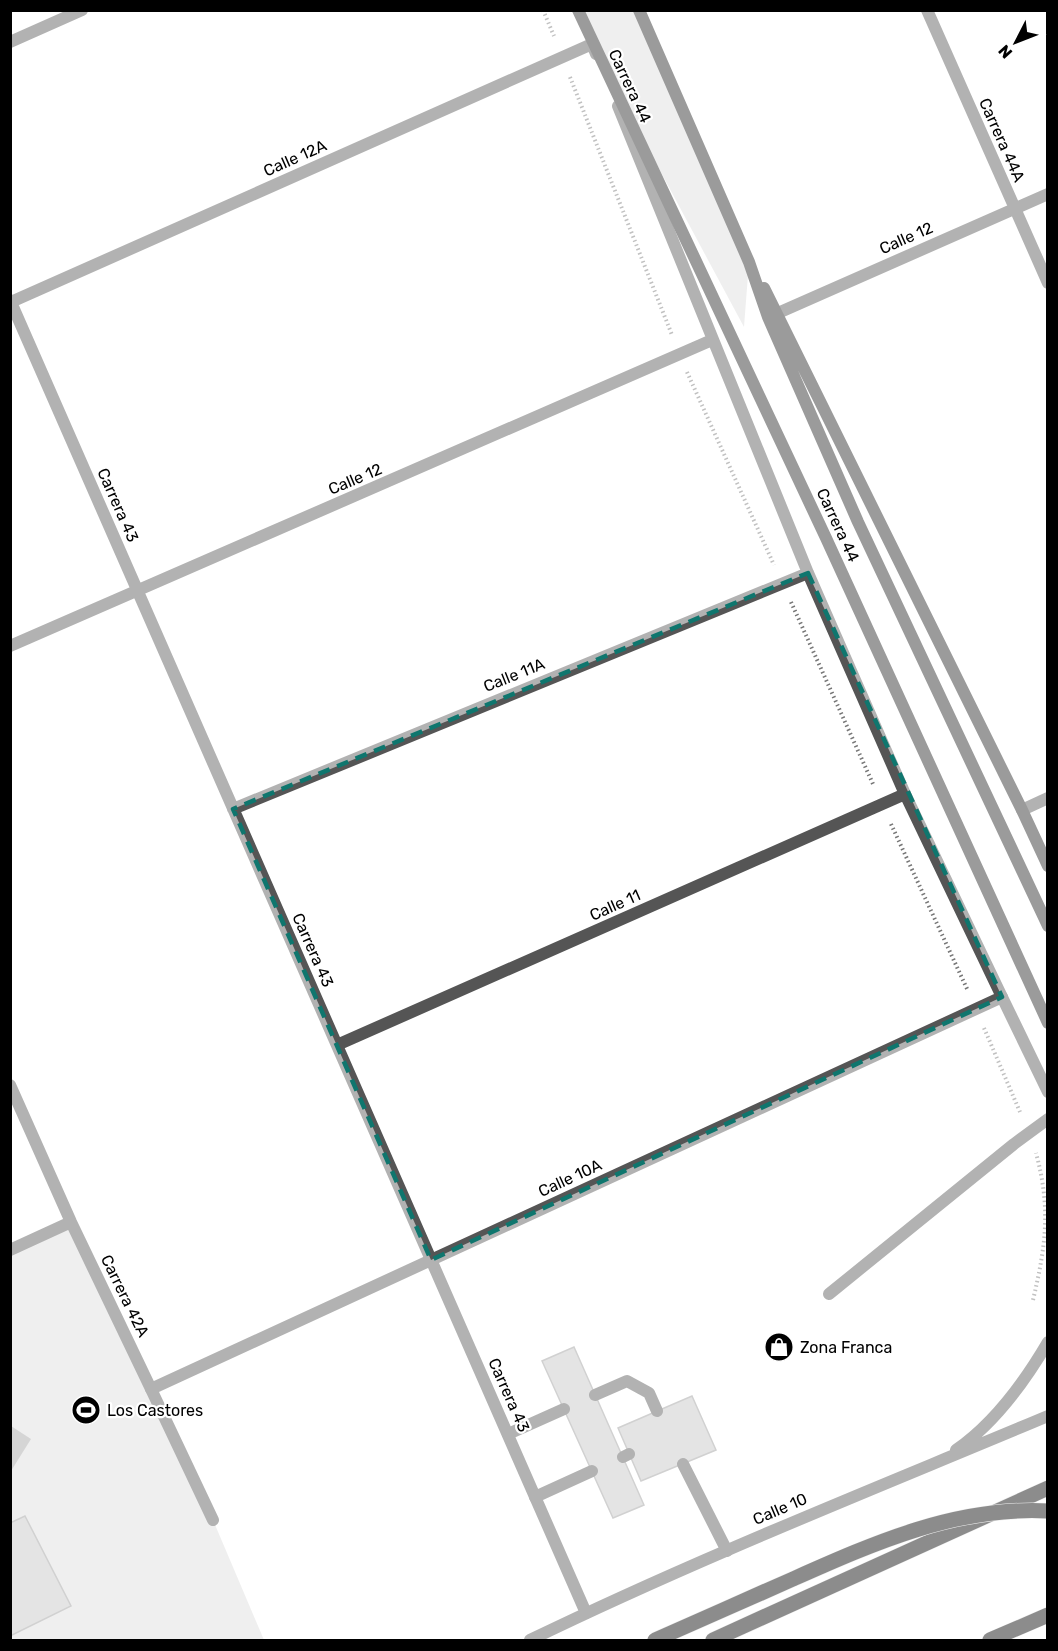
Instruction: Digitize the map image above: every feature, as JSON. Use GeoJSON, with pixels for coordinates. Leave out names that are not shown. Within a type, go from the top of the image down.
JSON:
{"type":"FeatureCollection","features":[{"type":"Feature","properties":{"kind":"main road","name":"Carrera 44"},"geometry":{"type":"LineString","coordinates":[[578,10],[826,538],[1047,1023]]}},
{"type":"Feature","properties":{"kind":"main road","name":"Carrera 44"},"geometry":{"type":"LineString","coordinates":[[639,10],[749,262],[768,317],[858,522],[1047,926]]}},
{"type":"Feature","properties":{"kind":"main road"},"geometry":{"type":"LineString","coordinates":[[749,262],[778,313],[1022,810],[1047,866]]}},
{"type":"Feature","properties":{"kind":"main road"},"geometry":{"type":"LineString","coordinates":[[713,1641],[1047,1488]]}},
{"type":"Feature","properties":{"kind":"main road"},"geometry":{"type":"LineString","coordinates":[[655,1641],[864,1547],[907,1532],[964,1517],[1031,1510],[1047,1511]]}},
{"type":"Feature","properties":{"kind":"main road"},"geometry":{"type":"LineString","coordinates":[[990,1641],[1047,1615]]}},
{"type":"Feature","properties":{"kind":"street"},"geometry":{"type":"LineString","coordinates":[[10,42],[82,10]]}},
{"type":"Feature","properties":{"kind":"street","name":"Carrera 44A"},"geometry":{"type":"LineString","coordinates":[[927,10],[1047,283]]}},
{"type":"Feature","properties":{"kind":"street","name":"Calle 12A"},"geometry":{"type":"LineString","coordinates":[[11,301],[592,44]]}},
{"type":"Feature","properties":{"kind":"street","name":"Carrera 44"},"geometry":{"type":"LineString","coordinates":[[592,44],[808,573],[905,794],[1047,1092]]}},
{"type":"Feature","properties":{"kind":"street","name":"Calle 12"},"geometry":{"type":"LineString","coordinates":[[778,313],[1047,194]]}},
{"type":"Feature","properties":{"kind":"street","name":"Carrera 43"},"geometry":{"type":"LineString","coordinates":[[11,301],[586,1613]]}},
{"type":"Feature","properties":{"kind":"street","name":"Calle 12"},"geometry":{"type":"LineString","coordinates":[[10,646],[680,356],[712,340]]}},
{"type":"Feature","properties":{"kind":"street","name":"Calle 11A"},"geometry":{"type":"LineString","coordinates":[[233,808],[808,573]]}},
{"type":"Feature","properties":{"kind":"street","name":"Calle 11"},"geometry":{"type":"LineString","coordinates":[[337,1045],[905,794]]}},
{"type":"Feature","properties":{"kind":"street"},"geometry":{"type":"LineString","coordinates":[[1022,810],[1047,798]]}},
{"type":"Feature","properties":{"kind":"street","name":"Calle 10A"},"geometry":{"type":"LineString","coordinates":[[152,1389],[1002,997]]}},
{"type":"Feature","properties":{"kind":"street","name":"Carrera 42A"},"geometry":{"type":"LineString","coordinates":[[10,1085],[71,1222],[213,1520]]}},
{"type":"Feature","properties":{"kind":"street"},"geometry":{"type":"LineString","coordinates":[[829,1294],[1047,1119]]}},
{"type":"Feature","properties":{"kind":"street"},"geometry":{"type":"LineString","coordinates":[[10,1250],[71,1222]]}},
{"type":"Feature","properties":{"kind":"street"},"geometry":{"type":"LineString","coordinates":[[935,1464],[963,1445],[1011,1398],[1031,1371],[1047,1342]]}},
{"type":"Feature","properties":{"kind":"street"},"geometry":{"type":"LineString","coordinates":[[595,1395],[627,1381],[649,1393],[657,1411]]}},
{"type":"Feature","properties":{"kind":"street"},"geometry":{"type":"LineString","coordinates":[[508,1434],[564,1409]]}},
{"type":"Feature","properties":{"kind":"street","name":"Calle 10"},"geometry":{"type":"LineString","coordinates":[[530,1641],[586,1613],[727,1551],[1047,1416]]}},
{"type":"Feature","properties":{"kind":"street"},"geometry":{"type":"LineString","coordinates":[[683,1464],[727,1551]]}},
{"type":"Feature","properties":{"kind":"street"},"geometry":{"type":"LineString","coordinates":[[535,1497],[592,1471]]}},
{"type":"Feature","properties":{"kind":"path"},"geometry":{"type":"LineString","coordinates":[[543,10],[680,356],[1030,1133],[1042,1175],[1046,1218],[1044,1257],[1033,1300]]}},
{"type":"Feature","properties":{"kind":"highlighted area"},"geometry":{"type":"Polygon","coordinates":[[[808,573],[1002,997],[431,1260],[233,809],[808,573]]]}},
{"type":"Feature","properties":{"kind":"shaded area"},"geometry":{"type":"Polygon","coordinates":[[[578,11],[639,11],[749,262],[744,327],[592,44],[578,11]]]}},
{"type":"Feature","properties":{"kind":"shaded area","name":"Los Castores"},"geometry":{"type":"Polygon","coordinates":[[[71,1222],[213,1520],[264,1640],[11,1640],[10,1250],[71,1222]]]}},
{"type":"Feature","properties":{"kind":"shaded area"},"geometry":{"type":"Polygon","coordinates":[[[11,1426],[31,1439],[11,1471],[11,1426]]]}},
{"type":"Feature","properties":{"kind":"building"},"geometry":{"type":"Polygon","coordinates":[[[574,1347],[644,1505],[613,1518],[542,1361],[574,1347]]]}},
{"type":"Feature","properties":{"kind":"building"},"geometry":{"type":"Polygon","coordinates":[[[692,1396],[716,1450],[641,1481],[618,1428],[692,1396]]]}},
{"type":"Feature","properties":{"kind":"building"},"geometry":{"type":"Polygon","coordinates":[[[25,1516],[71,1606],[10,1636],[10,1523],[25,1516]]]}},
{"type":"Feature","properties":{"kind":"place","name":"Zona Franca"},"geometry":{"type":"Point","coordinates":[779,1347]}},
{"type":"Feature","properties":{"kind":"place","name":"Los Castores"},"geometry":{"type":"Point","coordinates":[86,1410]}}]}
